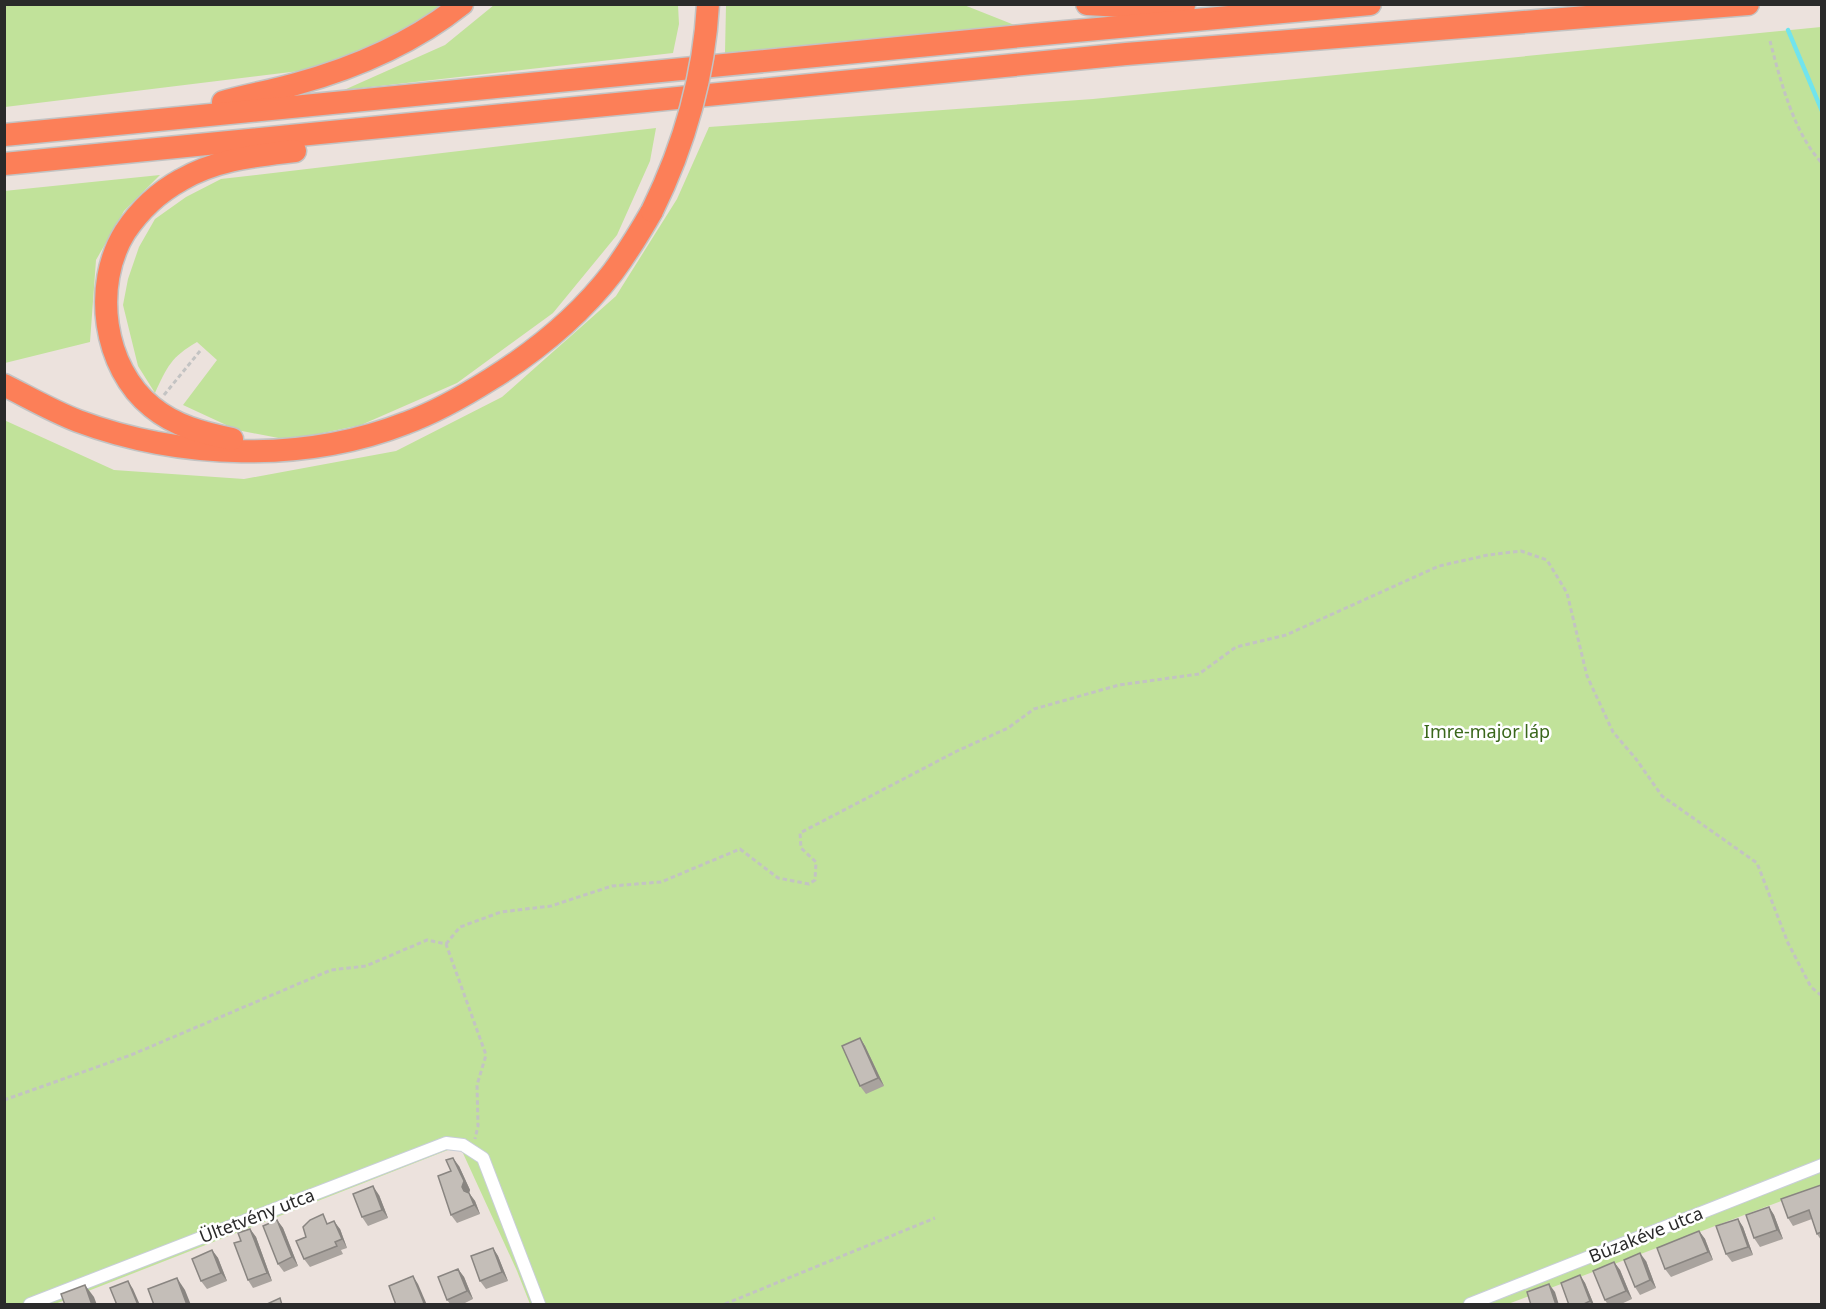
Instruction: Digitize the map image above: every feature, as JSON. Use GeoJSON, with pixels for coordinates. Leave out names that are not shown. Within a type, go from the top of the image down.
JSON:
{"type":"FeatureCollection","features":[{"type":"Feature","properties":{"kind":"highway"},"geometry":{"type":"LineString","coordinates":[[170,119],[234,99],[297,84],[376,56],[405,42],[462,4]]}},
{"type":"Feature","properties":{"kind":"highway"},"geometry":{"type":"LineString","coordinates":[[4,385],[75,420],[121,435],[191,447],[233,451],[280,450],[345,441],[405,424],[435,411],[528,354],[561,327],[612,273],[652,211],[670,176],[701,69],[708,4]]}},
{"type":"Feature","properties":{"kind":"highway"},"geometry":{"type":"LineString","coordinates":[[1087,4],[1156,8],[1209,4]]}},
{"type":"Feature","properties":{"kind":"highway"},"geometry":{"type":"LineString","coordinates":[[1323,4],[1359,5]]}},
{"type":"Feature","properties":{"kind":"highway"},"geometry":{"type":"LineString","coordinates":[[4,164],[1126,54],[1748,4]]}},
{"type":"Feature","properties":{"kind":"highway"},"geometry":{"type":"LineString","coordinates":[[4,135],[1359,5]]}},
{"type":"Feature","properties":{"kind":"highway"},"geometry":{"type":"LineString","coordinates":[[280,450],[206,434],[183,426],[153,408],[137,392],[119,363],[109,334],[106,295],[117,247],[134,220],[158,196],[180,180],[202,169],[230,159],[358,143],[396,126]]}},
{"type":"Feature","properties":{"kind":"street","name":"Ültetvény utca"},"geometry":{"type":"LineString","coordinates":[[30,1305],[446,1143],[464,1144],[473,1149]]}},
{"type":"Feature","properties":{"kind":"street"},"geometry":{"type":"LineString","coordinates":[[473,1149],[483,1158],[536,1304]]}},
{"type":"Feature","properties":{"kind":"street","name":"Búzakéve utca"},"geometry":{"type":"LineString","coordinates":[[1470,1305],[1821,1165]]}},
{"type":"Feature","properties":{"kind":"path"},"geometry":{"type":"LineString","coordinates":[[1770,41],[1784,91],[1810,151],[1821,163]]}},
{"type":"Feature","properties":{"kind":"path"},"geometry":{"type":"LineString","coordinates":[[153,408],[200,351]]}},
{"type":"Feature","properties":{"kind":"path"},"geometry":{"type":"LineString","coordinates":[[446,944],[460,927],[501,912],[551,906],[612,886],[661,882],[740,849],[778,878],[809,884],[814,880],[816,862],[801,848],[800,833],[957,751],[1008,728],[1034,709],[1119,685],[1199,674],[1236,646],[1286,635],[1439,566],[1488,555],[1521,551],[1547,561],[1567,592],[1587,676],[1613,732],[1636,759],[1662,796],[1757,863],[1788,943],[1811,987],[1821,996]]}},
{"type":"Feature","properties":{"kind":"path"},"geometry":{"type":"LineString","coordinates":[[4,1100],[130,1055],[331,970],[366,966],[427,940],[446,944]]}},
{"type":"Feature","properties":{"kind":"path"},"geometry":{"type":"LineString","coordinates":[[446,944],[486,1055],[477,1085],[478,1125],[473,1149]]}},
{"type":"Feature","properties":{"kind":"path"},"geometry":{"type":"LineString","coordinates":[[725,1305],[935,1218]]}},
{"type":"Feature","properties":{"kind":"green space"},"geometry":{"type":"Polygon","coordinates":[[[4,5],[445,5],[401,38],[324,68],[5,107],[4,5]]]}},
{"type":"Feature","properties":{"kind":"green space"},"geometry":{"type":"Polygon","coordinates":[[[494,5],[678,5],[679,24],[673,53],[344,90],[445,45],[494,5]]]}},
{"type":"Feature","properties":{"kind":"green space"},"geometry":{"type":"Polygon","coordinates":[[[726,5],[964,5],[1017,26],[725,53],[726,5]]]}},
{"type":"Feature","properties":{"kind":"green space","name":"Imre-major láp"},"geometry":{"type":"Polygon","coordinates":[[[1821,27],[1821,1186],[1508,1304],[530,1304],[462,1151],[448,1150],[55,1304],[5,1304],[4,420],[114,470],[244,479],[396,451],[502,397],[616,296],[677,199],[709,127],[1093,99],[1821,27]]]}},
{"type":"Feature","properties":{"kind":"green space"},"geometry":{"type":"Polygon","coordinates":[[[656,128],[650,161],[617,235],[553,313],[457,383],[361,425],[289,440],[237,430],[183,405],[217,360],[197,342],[175,358],[155,393],[138,366],[123,305],[128,279],[139,247],[155,219],[186,197],[221,179],[656,128]]]}},
{"type":"Feature","properties":{"kind":"green space"},"geometry":{"type":"Polygon","coordinates":[[[160,175],[124,211],[96,260],[90,342],[5,363],[4,191],[160,175]]]}},
{"type":"Feature","properties":{"kind":"building"},"geometry":{"type":"Polygon","coordinates":[[[860,1038],[878,1078],[860,1086],[842,1046],[860,1038]]]}},
{"type":"Feature","properties":{"kind":"building"},"geometry":{"type":"Polygon","coordinates":[[[453,1158],[464,1181],[462,1187],[469,1193],[474,1205],[451,1215],[438,1176],[451,1171],[446,1160],[453,1158]]]}},
{"type":"Feature","properties":{"kind":"building"},"geometry":{"type":"Polygon","coordinates":[[[1821,1185],[1821,1232],[1817,1234],[1809,1210],[1788,1218],[1781,1199],[1821,1185]]]}},
{"type":"Feature","properties":{"kind":"building"},"geometry":{"type":"Polygon","coordinates":[[[373,1186],[382,1210],[362,1217],[353,1194],[373,1186]]]}},
{"type":"Feature","properties":{"kind":"building"},"geometry":{"type":"Polygon","coordinates":[[[1769,1207],[1777,1230],[1754,1238],[1746,1215],[1769,1207]]]}},
{"type":"Feature","properties":{"kind":"building"},"geometry":{"type":"Polygon","coordinates":[[[323,1214],[327,1224],[334,1221],[342,1239],[335,1242],[337,1246],[304,1259],[296,1241],[306,1237],[303,1227],[310,1220],[323,1214]]]}},
{"type":"Feature","properties":{"kind":"building"},"geometry":{"type":"Polygon","coordinates":[[[1738,1219],[1748,1247],[1726,1254],[1716,1226],[1738,1219]]]}},
{"type":"Feature","properties":{"kind":"building"},"geometry":{"type":"Polygon","coordinates":[[[277,1220],[292,1257],[278,1264],[263,1226],[277,1220]]]}},
{"type":"Feature","properties":{"kind":"building"},"geometry":{"type":"Polygon","coordinates":[[[250,1229],[267,1273],[248,1280],[234,1243],[241,1241],[238,1233],[250,1229]]]}},
{"type":"Feature","properties":{"kind":"building"},"geometry":{"type":"Polygon","coordinates":[[[1699,1231],[1708,1252],[1665,1269],[1657,1248],[1699,1231]]]}},
{"type":"Feature","properties":{"kind":"building"},"geometry":{"type":"Polygon","coordinates":[[[493,1248],[502,1272],[480,1281],[471,1256],[493,1248]]]}},
{"type":"Feature","properties":{"kind":"building"},"geometry":{"type":"Polygon","coordinates":[[[212,1250],[221,1273],[201,1281],[192,1259],[212,1250]]]}},
{"type":"Feature","properties":{"kind":"building"},"geometry":{"type":"Polygon","coordinates":[[[1640,1253],[1650,1280],[1635,1287],[1624,1260],[1640,1253]]]}},
{"type":"Feature","properties":{"kind":"building"},"geometry":{"type":"Polygon","coordinates":[[[1614,1262],[1626,1291],[1605,1300],[1593,1271],[1614,1262]]]}},
{"type":"Feature","properties":{"kind":"building"},"geometry":{"type":"Polygon","coordinates":[[[458,1269],[467,1291],[447,1300],[438,1277],[458,1269]]]}},
{"type":"Feature","properties":{"kind":"building"},"geometry":{"type":"Polygon","coordinates":[[[1580,1275],[1590,1301],[1582,1305],[1569,1305],[1561,1283],[1580,1275]]]}},
{"type":"Feature","properties":{"kind":"building"},"geometry":{"type":"Polygon","coordinates":[[[413,1276],[424,1303],[396,1305],[389,1286],[413,1276]]]}},
{"type":"Feature","properties":{"kind":"building"},"geometry":{"type":"Polygon","coordinates":[[[177,1278],[187,1305],[154,1305],[148,1289],[177,1278]]]}},
{"type":"Feature","properties":{"kind":"building"},"geometry":{"type":"Polygon","coordinates":[[[128,1281],[138,1305],[117,1305],[110,1288],[128,1281]]]}},
{"type":"Feature","properties":{"kind":"building"},"geometry":{"type":"Polygon","coordinates":[[[1549,1284],[1556,1305],[1531,1305],[1527,1292],[1549,1284]]]}},
{"type":"Feature","properties":{"kind":"building"},"geometry":{"type":"Polygon","coordinates":[[[85,1285],[92,1305],[65,1305],[61,1294],[85,1285]]]}},
{"type":"Feature","properties":{"kind":"building"},"geometry":{"type":"Polygon","coordinates":[[[280,1298],[282,1305],[265,1305],[280,1298]]]}},
{"type":"Feature","properties":{"kind":"waterway"},"geometry":{"type":"LineString","coordinates":[[1788,30],[1822,111]]}}]}
